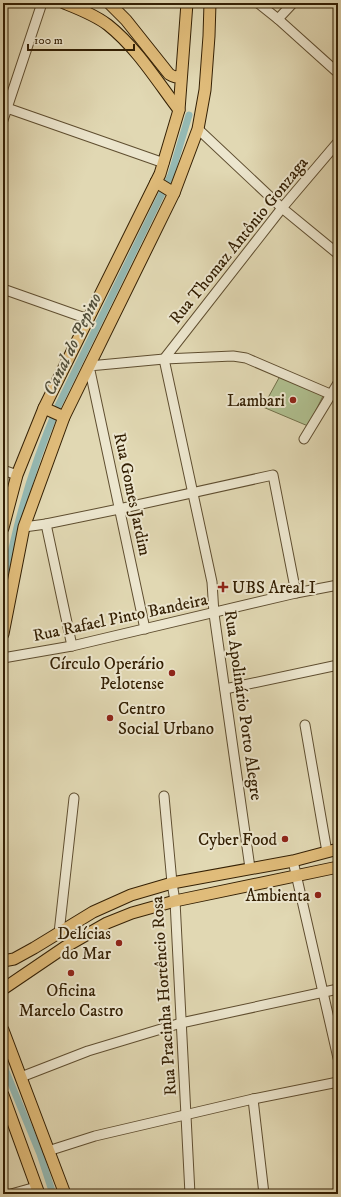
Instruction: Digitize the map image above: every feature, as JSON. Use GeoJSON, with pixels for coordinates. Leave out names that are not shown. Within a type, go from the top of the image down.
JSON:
{"type":"FeatureCollection","features":[{"type":"Feature","properties":{"kind":"main road"},"geometry":{"type":"LineString","coordinates":[[64,3],[94,16],[108,25],[130,45],[179,110]]}},
{"type":"Feature","properties":{"kind":"main road"},"geometry":{"type":"LineString","coordinates":[[108,3],[126,20],[169,74],[173,77],[182,75]]}},
{"type":"Feature","properties":{"kind":"main road"},"geometry":{"type":"LineString","coordinates":[[3,634],[24,527],[62,417],[89,366],[165,187],[164,163],[179,110],[187,3]]}},
{"type":"Feature","properties":{"kind":"main road"},"geometry":{"type":"LineString","coordinates":[[3,528],[17,475],[88,319],[198,129],[204,90],[209,36],[210,3]]}},
{"type":"Feature","properties":{"kind":"main road"},"geometry":{"type":"LineString","coordinates":[[46,409],[62,417]]}},
{"type":"Feature","properties":{"kind":"main road"},"geometry":{"type":"LineString","coordinates":[[3,961],[14,959],[93,912],[131,895],[172,883],[293,860],[338,849]]}},
{"type":"Feature","properties":{"kind":"main road"},"geometry":{"type":"LineString","coordinates":[[3,989],[65,947],[107,923],[132,913],[175,901],[338,867]]}},
{"type":"Feature","properties":{"kind":"main road"},"geometry":{"type":"LineString","coordinates":[[3,1030],[65,1194]]}},
{"type":"Feature","properties":{"kind":"main road"},"geometry":{"type":"LineString","coordinates":[[3,1095],[37,1190]]}},
{"type":"Feature","properties":{"kind":"street"},"geometry":{"type":"LineString","coordinates":[[3,120],[42,3]]}},
{"type":"Feature","properties":{"kind":"street"},"geometry":{"type":"LineString","coordinates":[[258,3],[338,73]]}},
{"type":"Feature","properties":{"kind":"street"},"geometry":{"type":"LineString","coordinates":[[278,19],[293,3]]}},
{"type":"Feature","properties":{"kind":"street"},"geometry":{"type":"LineString","coordinates":[[7,108],[164,163]]}},
{"type":"Feature","properties":{"kind":"street"},"geometry":{"type":"LineString","coordinates":[[198,129],[282,208],[338,254]]}},
{"type":"Feature","properties":{"kind":"street","name":"Rua Thomaz Antônio Gonzaga"},"geometry":{"type":"LineString","coordinates":[[164,359],[282,208],[338,142]]}},
{"type":"Feature","properties":{"kind":"street"},"geometry":{"type":"LineString","coordinates":[[3,289],[88,319]]}},
{"type":"Feature","properties":{"kind":"street"},"geometry":{"type":"LineString","coordinates":[[89,366],[164,359],[233,356],[246,358],[330,394]]}},
{"type":"Feature","properties":{"kind":"street","name":"Rua Apolinário Porto Alegre"},"geometry":{"type":"LineString","coordinates":[[164,359],[212,582],[214,614],[250,868]]}},
{"type":"Feature","properties":{"kind":"street","name":"Rua Gomes Jardim"},"geometry":{"type":"LineString","coordinates":[[89,366],[145,628]]}},
{"type":"Feature","properties":{"kind":"street"},"geometry":{"type":"LineString","coordinates":[[304,439],[338,383]]}},
{"type":"Feature","properties":{"kind":"street"},"geometry":{"type":"LineString","coordinates":[[3,470],[17,475]]}},
{"type":"Feature","properties":{"kind":"street"},"geometry":{"type":"LineString","coordinates":[[24,527],[119,509],[273,475],[296,594]]}},
{"type":"Feature","properties":{"kind":"street"},"geometry":{"type":"LineString","coordinates":[[46,524],[72,646]]}},
{"type":"Feature","properties":{"kind":"street","name":"Rua Rafael Pinto Bandeira"},"geometry":{"type":"LineString","coordinates":[[3,658],[72,646],[145,628],[214,614],[338,585]]}},
{"type":"Feature","properties":{"kind":"street"},"geometry":{"type":"LineString","coordinates":[[225,689],[338,665]]}},
{"type":"Feature","properties":{"kind":"street"},"geometry":{"type":"LineString","coordinates":[[305,725],[327,852]]}},
{"type":"Feature","properties":{"kind":"street","name":"Rua Pracinha Hortêncio Rosa"},"geometry":{"type":"LineString","coordinates":[[164,796],[175,901],[190,1194]]}},
{"type":"Feature","properties":{"kind":"street"},"geometry":{"type":"LineString","coordinates":[[59,933],[74,798]]}},
{"type":"Feature","properties":{"kind":"street"},"geometry":{"type":"LineString","coordinates":[[293,860],[338,1058]]}},
{"type":"Feature","properties":{"kind":"street"},"geometry":{"type":"LineString","coordinates":[[21,1077],[88,1051],[181,1022],[338,989]]}},
{"type":"Feature","properties":{"kind":"street"},"geometry":{"type":"LineString","coordinates":[[48,1151],[95,1136],[187,1114],[338,1082]]}},
{"type":"Feature","properties":{"kind":"street"},"geometry":{"type":"LineString","coordinates":[[253,1099],[264,1194]]}},
{"type":"Feature","properties":{"kind":"street"},"geometry":{"type":"LineString","coordinates":[[11,1194],[37,1190]]}},
{"type":"Feature","properties":{"kind":"green space","name":"Lambari"},"geometry":{"type":"Polygon","coordinates":[[[280,376],[324,394],[308,426],[263,407],[280,376]]]}},
{"type":"Feature","properties":{"kind":"waterway","name":"Canal do Pepino"},"geometry":{"type":"LineString","coordinates":[[3,594],[18,522],[40,452],[58,406],[171,175],[189,115]]}},
{"type":"Feature","properties":{"kind":"waterway","name":"Canal do Pepino"},"geometry":{"type":"LineString","coordinates":[[3,1064],[40,1154],[53,1194]]}},
{"type":"Feature","properties":{"kind":"place","name":"Lambari"},"geometry":{"type":"Point","coordinates":[293,400]}},
{"type":"Feature","properties":{"kind":"place","name":"UBS Areal I"},"geometry":{"type":"Point","coordinates":[223,587]}},
{"type":"Feature","properties":{"kind":"place","name":"Círculo Operário Pelotense"},"geometry":{"type":"Point","coordinates":[172,673]}},
{"type":"Feature","properties":{"kind":"place","name":"Centro Social Urbano"},"geometry":{"type":"Point","coordinates":[110,718]}},
{"type":"Feature","properties":{"kind":"place","name":"Cyber Food"},"geometry":{"type":"Point","coordinates":[285,839]}},
{"type":"Feature","properties":{"kind":"place","name":"Ambienta"},"geometry":{"type":"Point","coordinates":[318,895]}},
{"type":"Feature","properties":{"kind":"place","name":"Delícias do Mar"},"geometry":{"type":"Point","coordinates":[119,943]}},
{"type":"Feature","properties":{"kind":"place","name":"Oficina Marcelo Castro"},"geometry":{"type":"Point","coordinates":[71,973]}}]}
